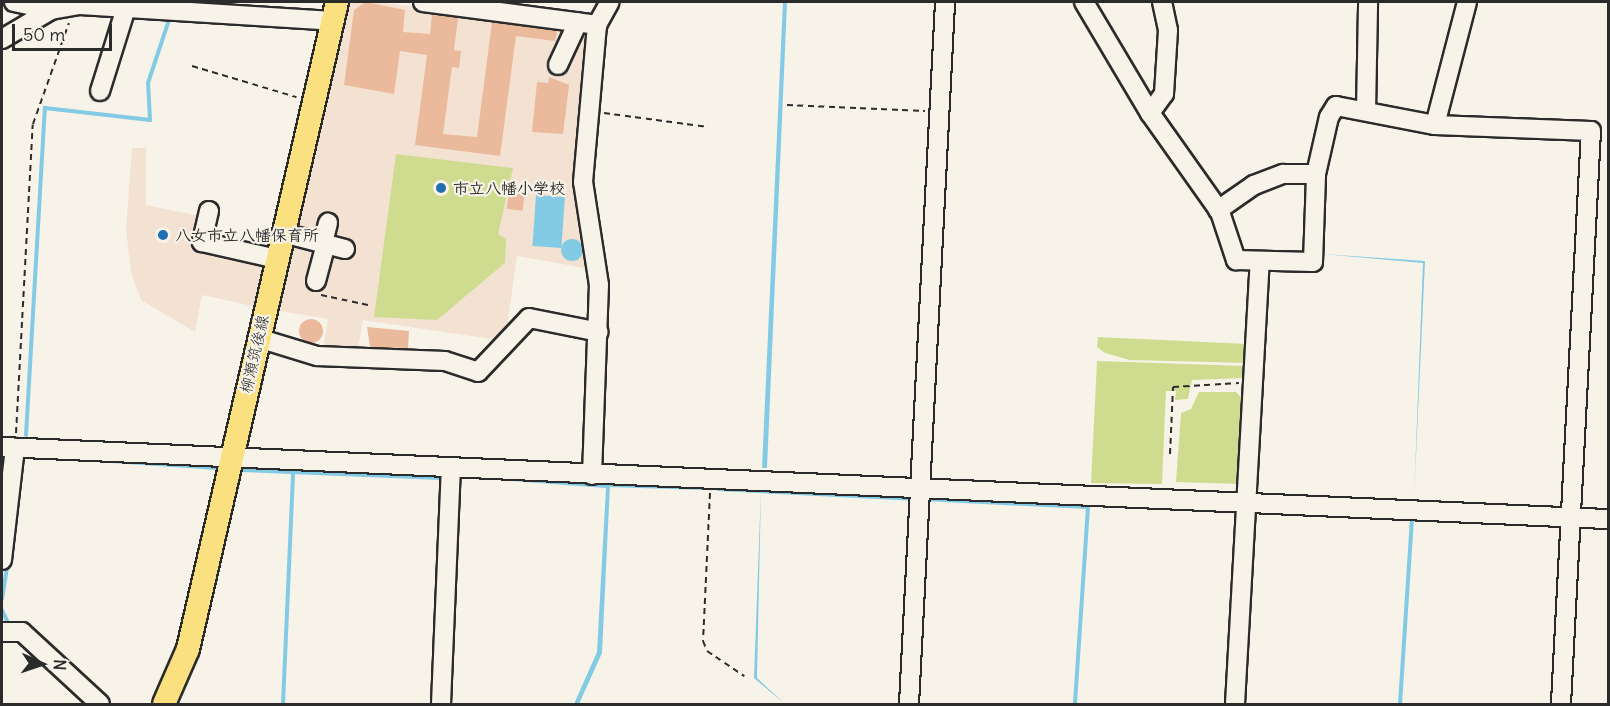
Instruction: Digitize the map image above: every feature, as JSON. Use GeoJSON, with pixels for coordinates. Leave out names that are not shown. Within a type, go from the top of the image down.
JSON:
{"type":"FeatureCollection","features":[{"type":"Feature","properties":{"kind":"main road","name":"柳瀬筑後線"},"geometry":{"type":"LineString","coordinates":[[164,705],[188,649],[258,338],[318,102],[334,11]]}},
{"type":"Feature","properties":{"kind":"street"},"geometry":{"type":"LineString","coordinates":[[14,2],[51,10]]}},
{"type":"Feature","properties":{"kind":"street"},"geometry":{"type":"LineString","coordinates":[[423,2],[513,8],[597,24]]}},
{"type":"Feature","properties":{"kind":"street"},"geometry":{"type":"LineString","coordinates":[[592,475],[599,285],[583,202],[597,24],[610,2]]}},
{"type":"Feature","properties":{"kind":"street"},"geometry":{"type":"LineString","coordinates":[[909,705],[923,490],[945,2]]}},
{"type":"Feature","properties":{"kind":"street"},"geometry":{"type":"LineString","coordinates":[[1084,2],[1150,113],[1218,210],[1236,260],[1313,262],[1316,174],[1329,117],[1336,106],[1435,125],[1591,131],[1573,517],[1561,705]]}},
{"type":"Feature","properties":{"kind":"street"},"geometry":{"type":"LineString","coordinates":[[1150,113],[1164,94],[1168,30],[1162,2]]}},
{"type":"Feature","properties":{"kind":"street"},"geometry":{"type":"LineString","coordinates":[[1366,111],[1368,2]]}},
{"type":"Feature","properties":{"kind":"street"},"geometry":{"type":"LineString","coordinates":[[1435,125],[1467,2]]}},
{"type":"Feature","properties":{"kind":"street"},"geometry":{"type":"LineString","coordinates":[[2,39],[51,10],[80,5],[126,8],[185,6],[334,11]]}},
{"type":"Feature","properties":{"kind":"street"},"geometry":{"type":"LineString","coordinates":[[100,91],[126,8]]}},
{"type":"Feature","properties":{"kind":"street"},"geometry":{"type":"LineString","coordinates":[[558,65],[578,22]]}},
{"type":"Feature","properties":{"kind":"street"},"geometry":{"type":"LineString","coordinates":[[1218,210],[1254,184],[1283,174],[1316,174]]}},
{"type":"Feature","properties":{"kind":"street"},"geometry":{"type":"LineString","coordinates":[[209,211],[202,242],[277,259]]}},
{"type":"Feature","properties":{"kind":"street"},"geometry":{"type":"LineString","coordinates":[[316,281],[328,223]]}},
{"type":"Feature","properties":{"kind":"street"},"geometry":{"type":"LineString","coordinates":[[283,233],[345,249]]}},
{"type":"Feature","properties":{"kind":"street"},"geometry":{"type":"LineString","coordinates":[[1235,705],[1260,262]]}},
{"type":"Feature","properties":{"kind":"street"},"geometry":{"type":"LineString","coordinates":[[258,338],[317,356],[426,360],[481,370],[529,318],[599,332]]}},
{"type":"Feature","properties":{"kind":"street"},"geometry":{"type":"LineString","coordinates":[[2,560],[8,447],[923,490],[1608,519]]}},
{"type":"Feature","properties":{"kind":"street"},"geometry":{"type":"LineString","coordinates":[[441,705],[451,468]]}},
{"type":"Feature","properties":{"kind":"street"},"geometry":{"type":"LineString","coordinates":[[2,632],[22,632],[100,705]]}},
{"type":"Feature","properties":{"kind":"path"},"geometry":{"type":"LineString","coordinates":[[8,447],[33,124],[57,45],[80,5]]}},
{"type":"Feature","properties":{"kind":"path"},"geometry":{"type":"LineString","coordinates":[[192,66],[318,102]]}},
{"type":"Feature","properties":{"kind":"path"},"geometry":{"type":"LineString","coordinates":[[787,105],[940,112]]}},
{"type":"Feature","properties":{"kind":"path"},"geometry":{"type":"LineString","coordinates":[[590,111],[708,127]]}},
{"type":"Feature","properties":{"kind":"path"},"geometry":{"type":"LineString","coordinates":[[316,281],[323,297],[368,305]]}},
{"type":"Feature","properties":{"kind":"path"},"geometry":{"type":"LineString","coordinates":[[1170,454],[1173,387],[1254,383]]}},
{"type":"Feature","properties":{"kind":"path"},"geometry":{"type":"LineString","coordinates":[[711,480],[703,642],[707,651],[744,676]]}},
{"type":"Feature","properties":{"kind":"shaded area","name":"市立八幡小学校"},"geometry":{"type":"Polygon","coordinates":[[[347,2],[378,2],[590,30],[591,269],[517,256],[505,341],[363,320],[357,354],[323,351],[328,319],[274,310],[347,2]]]}},
{"type":"Feature","properties":{"kind":"shaded area","name":"八女市立八幡保育所"},"geometry":{"type":"Polygon","coordinates":[[[146,141],[146,205],[204,217],[198,244],[273,263],[262,308],[202,295],[195,332],[141,300],[131,272],[126,230],[132,148],[145,148],[146,141]]]}},
{"type":"Feature","properties":{"kind":"green space"},"geometry":{"type":"Polygon","coordinates":[[[396,154],[513,168],[498,234],[506,239],[505,263],[437,320],[374,317],[396,154]]]}},
{"type":"Feature","properties":{"kind":"green space"},"geometry":{"type":"Polygon","coordinates":[[[1098,337],[1248,344],[1247,363],[1130,360],[1105,353],[1097,347],[1098,337]]]}},
{"type":"Feature","properties":{"kind":"green space"},"geometry":{"type":"Polygon","coordinates":[[[1097,361],[1246,366],[1245,378],[1192,380],[1188,399],[1175,400],[1176,391],[1166,391],[1162,484],[1091,483],[1097,361]]]}},
{"type":"Feature","properties":{"kind":"green space"},"geometry":{"type":"Polygon","coordinates":[[[1199,392],[1236,392],[1245,401],[1241,484],[1176,482],[1181,413],[1191,409],[1199,392]]]}},
{"type":"Feature","properties":{"kind":"water"},"geometry":{"type":"Polygon","coordinates":[[[783,2],[787,2],[767,468],[762,468],[783,2]]]}},
{"type":"Feature","properties":{"kind":"water"},"geometry":{"type":"Polygon","coordinates":[[[536,195],[565,197],[561,248],[532,246],[536,195]]]}},
{"type":"Feature","properties":{"kind":"water"},"geometry":{"type":"Polygon","coordinates":[[[572,239],[580,242],[583,250],[580,258],[572,261],[564,258],[561,250],[564,242],[572,239]]]}},
{"type":"Feature","properties":{"kind":"water"},"geometry":{"type":"Polygon","coordinates":[[[1322,254],[1425,261],[1414,500],[1423,263],[1322,254]]]}},
{"type":"Feature","properties":{"kind":"water"},"geometry":{"type":"Polygon","coordinates":[[[20,457],[219,467],[218,470],[20,457]]]}},
{"type":"Feature","properties":{"kind":"water"},"geometry":{"type":"Polygon","coordinates":[[[241,468],[441,477],[441,480],[241,472],[241,468]]]}},
{"type":"Feature","properties":{"kind":"water"},"geometry":{"type":"Polygon","coordinates":[[[459,477],[610,484],[602,653],[579,704],[574,704],[597,652],[606,488],[459,477]]]}},
{"type":"Feature","properties":{"kind":"water"},"geometry":{"type":"Polygon","coordinates":[[[761,489],[757,678],[785,704],[754,678],[761,489]]]}},
{"type":"Feature","properties":{"kind":"building"},"geometry":{"type":"Polygon","coordinates":[[[366,2],[405,10],[403,32],[430,34],[432,15],[458,18],[454,50],[461,51],[459,68],[452,67],[443,134],[477,137],[492,22],[557,31],[555,41],[516,36],[500,156],[415,145],[427,55],[400,51],[394,94],[344,85],[354,10],[366,2]]]}},
{"type":"Feature","properties":{"kind":"building"},"geometry":{"type":"Polygon","coordinates":[[[549,77],[569,85],[563,134],[532,132],[537,82],[548,83],[549,77]]]}},
{"type":"Feature","properties":{"kind":"building"},"geometry":{"type":"Polygon","coordinates":[[[509,191],[525,193],[523,211],[507,209],[509,191]]]}},
{"type":"Feature","properties":{"kind":"building"},"geometry":{"type":"Polygon","coordinates":[[[311,319],[320,322],[323,331],[320,340],[311,343],[302,340],[299,331],[302,322],[311,319]]]}},
{"type":"Feature","properties":{"kind":"building"},"geometry":{"type":"Polygon","coordinates":[[[367,327],[409,331],[408,348],[370,347],[367,327]]]}},
{"type":"Feature","properties":{"kind":"waterway"},"geometry":{"type":"LineString","coordinates":[[26,435],[45,108],[150,120],[148,83],[170,17]]}},
{"type":"Feature","properties":{"kind":"waterway"},"geometry":{"type":"LineString","coordinates":[[283,704],[293,472]]}},
{"type":"Feature","properties":{"kind":"waterway"},"geometry":{"type":"LineString","coordinates":[[609,485],[703,488]]}},
{"type":"Feature","properties":{"kind":"waterway"},"geometry":{"type":"LineString","coordinates":[[718,489],[913,499]]}},
{"type":"Feature","properties":{"kind":"waterway"},"geometry":{"type":"LineString","coordinates":[[923,499],[1088,507],[1075,704]]}},
{"type":"Feature","properties":{"kind":"waterway"},"geometry":{"type":"LineString","coordinates":[[15,528],[16,512]]}},
{"type":"Feature","properties":{"kind":"waterway"},"geometry":{"type":"LineString","coordinates":[[1400,704],[1412,520]]}},
{"type":"Feature","properties":{"kind":"waterway"},"geometry":{"type":"LineString","coordinates":[[2,599],[8,562]]}},
{"type":"Feature","properties":{"kind":"waterway"},"geometry":{"type":"LineString","coordinates":[[2,610],[8,623]]}},
{"type":"Feature","properties":{"kind":"place","name":"市立八幡小学校"},"geometry":{"type":"Point","coordinates":[441,188]}},
{"type":"Feature","properties":{"kind":"place","name":"八女市立八幡保育所"},"geometry":{"type":"Point","coordinates":[163,235]}}]}
